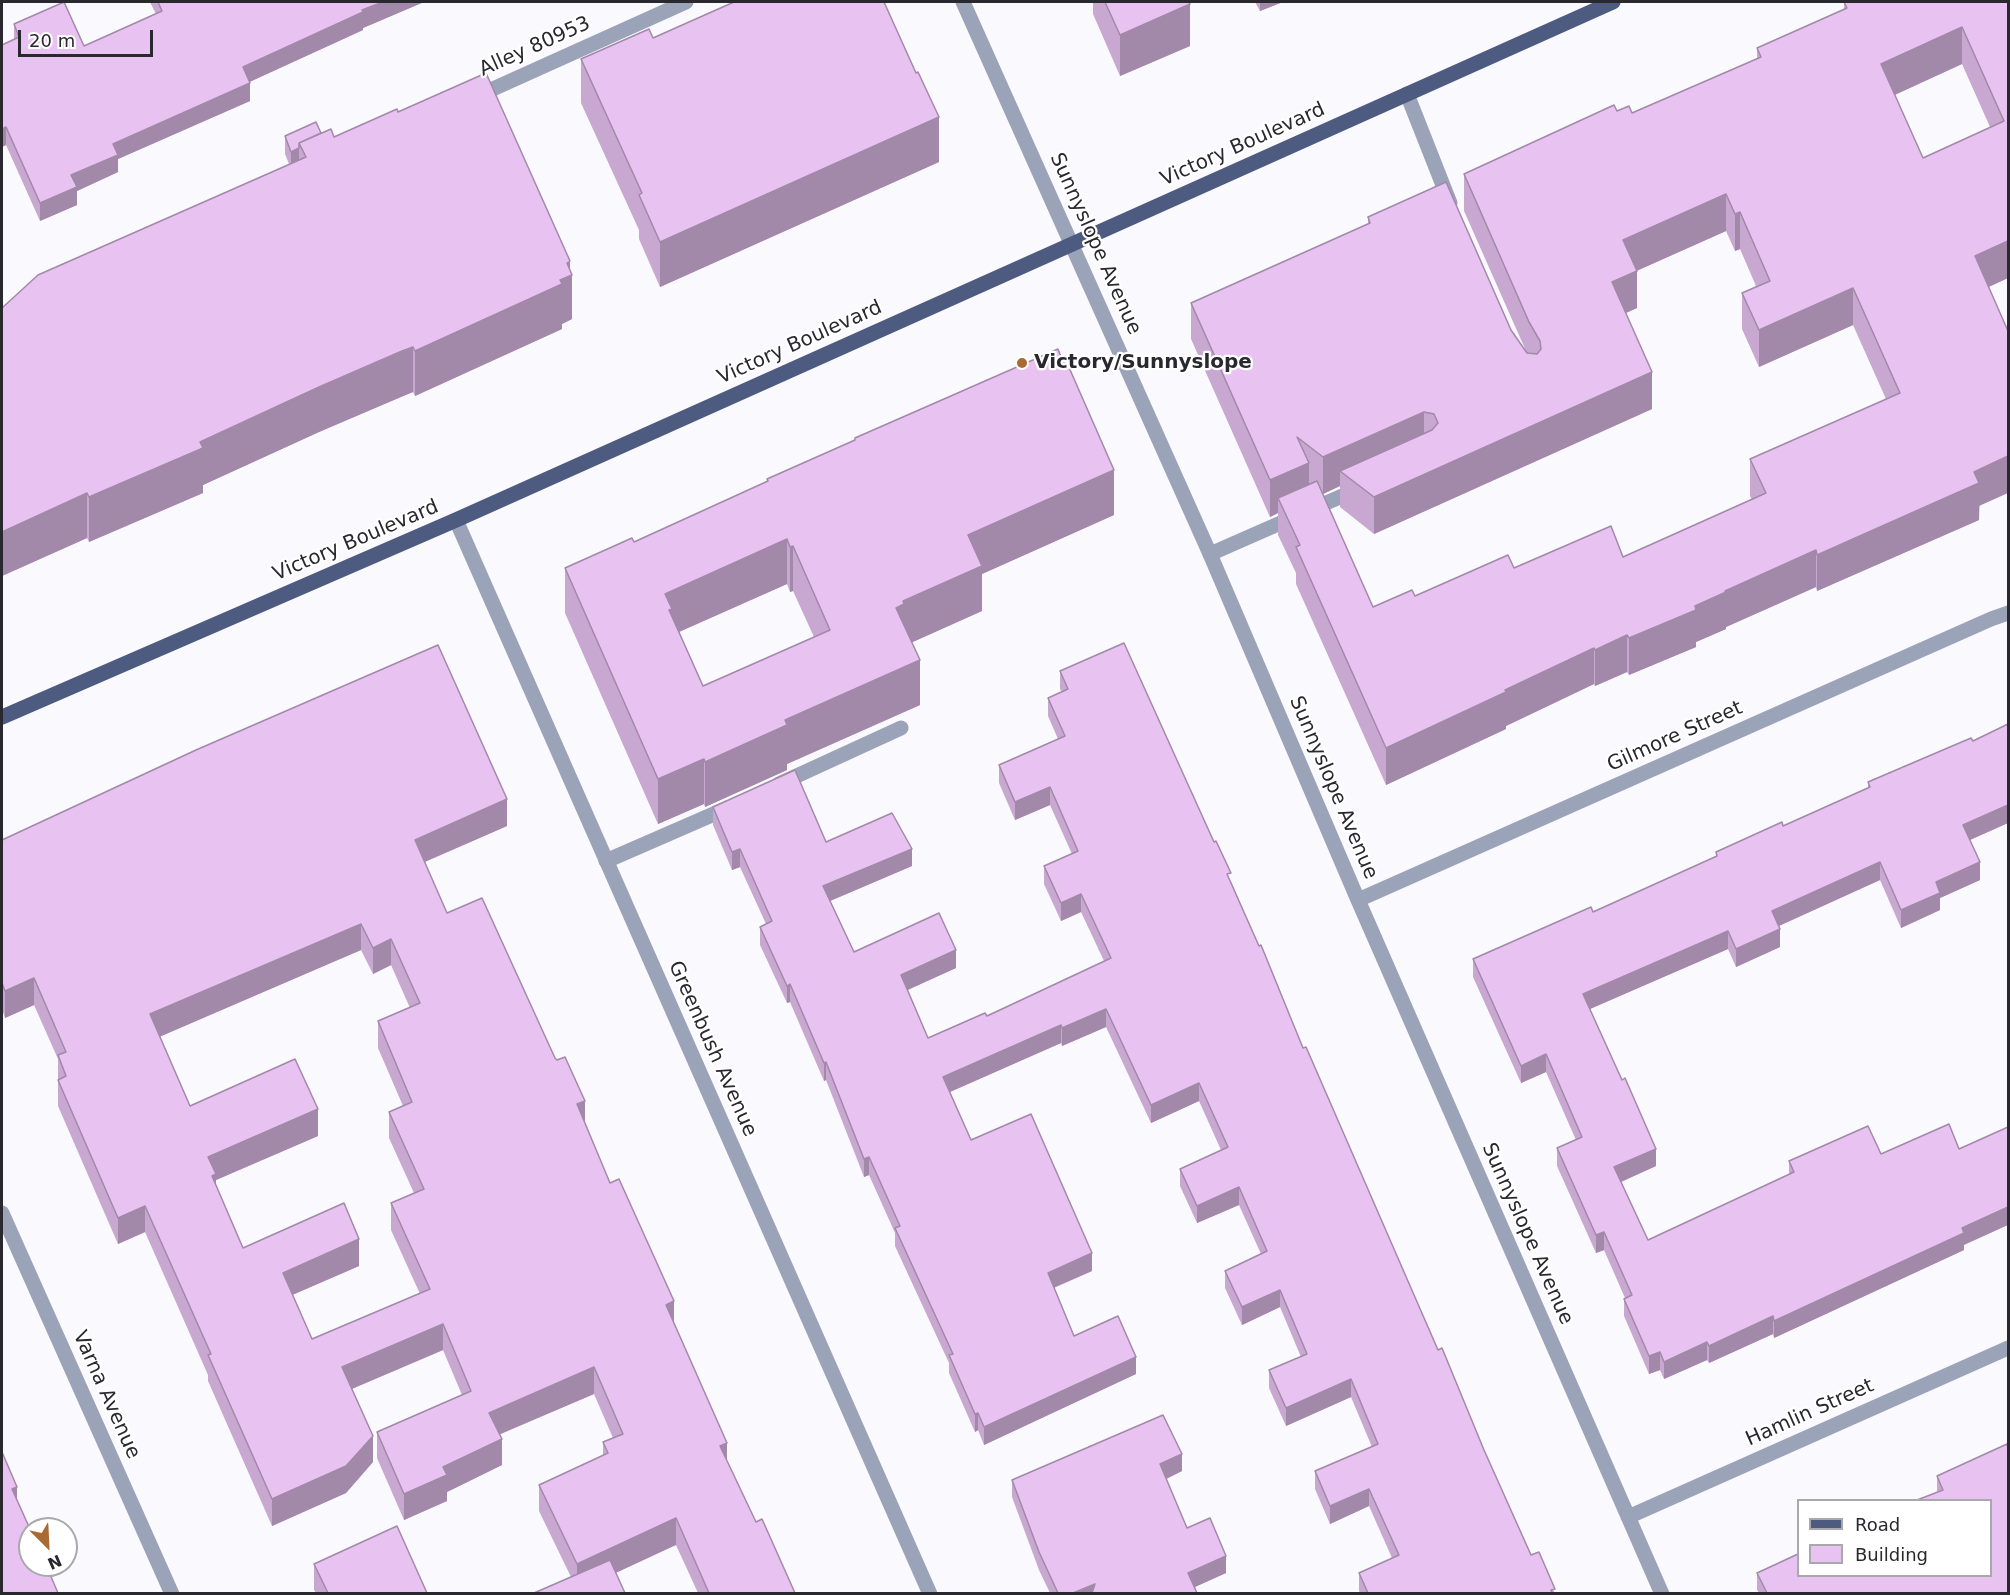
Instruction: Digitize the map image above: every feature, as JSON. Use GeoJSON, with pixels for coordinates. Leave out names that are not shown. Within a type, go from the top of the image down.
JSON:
{"type":"FeatureCollection","features":[{"type":"Feature","properties":{"kind":"main road","name":"Victory Boulevard"},"geometry":{"type":"LineString","coordinates":[[2,717],[456,520],[1613,2]]}},
{"type":"Feature","properties":{"kind":"street","name":"Alley 80953"},"geometry":{"type":"LineString","coordinates":[[462,103],[686,2]]}},
{"type":"Feature","properties":{"kind":"street","name":"Sunnyslope Avenue"},"geometry":{"type":"LineString","coordinates":[[963,2],[1210,554],[1358,900],[1662,1593]]}},
{"type":"Feature","properties":{"kind":"street"},"geometry":{"type":"LineString","coordinates":[[1407,94],[1454,212]]}},
{"type":"Feature","properties":{"kind":"street"},"geometry":{"type":"LineString","coordinates":[[1210,554],[1375,482]]}},
{"type":"Feature","properties":{"kind":"street","name":"Greenbush Avenue"},"geometry":{"type":"LineString","coordinates":[[456,520],[930,1593]]}},
{"type":"Feature","properties":{"kind":"street","name":"Gilmore Street"},"geometry":{"type":"LineString","coordinates":[[1358,900],[2008,613]]}},
{"type":"Feature","properties":{"kind":"street"},"geometry":{"type":"LineString","coordinates":[[763,792],[902,728]]}},
{"type":"Feature","properties":{"kind":"street"},"geometry":{"type":"LineString","coordinates":[[606,861],[741,802]]}},
{"type":"Feature","properties":{"kind":"street","name":"Varna Avenue"},"geometry":{"type":"LineString","coordinates":[[2,1213],[172,1593]]}},
{"type":"Feature","properties":{"kind":"street","name":"Hamlin Street"},"geometry":{"type":"LineString","coordinates":[[1628,1517],[2008,1348]]}},
{"type":"Feature","properties":{"kind":"building"},"geometry":{"type":"Polygon","coordinates":[[[64,2],[84,46],[162,11],[158,2],[383,2],[243,67],[250,83],[113,144],[118,155],[71,175],[77,187],[40,203],[6,127],[2,129],[2,45],[19,37],[14,24],[64,2]]]}},
{"type":"Feature","properties":{"kind":"building"},"geometry":{"type":"Polygon","coordinates":[[[734,2],[884,2],[939,117],[660,242],[639,195],[642,193],[581,59],[649,29],[653,38],[734,2]]]}},
{"type":"Feature","properties":{"kind":"building"},"geometry":{"type":"Polygon","coordinates":[[[1105,2],[1189,2],[1190,4],[1120,35],[1105,2]]]}},
{"type":"Feature","properties":{"kind":"building"},"geometry":{"type":"Polygon","coordinates":[[[1844,2],[2008,2],[2008,241],[1975,256],[2008,331],[2008,456],[1974,472],[1979,483],[1817,555],[1816,550],[1695,606],[1696,610],[1629,638],[1627,635],[1595,650],[1594,648],[1386,748],[1296,547],[1300,545],[1278,498],[1317,481],[1373,607],[1412,590],[1415,596],[1508,555],[1514,568],[1611,526],[1623,557],[1766,493],[1750,459],[1900,393],[1853,288],[1759,330],[1742,293],[1770,281],[1740,212],[1735,214],[1726,194],[1623,240],[1637,271],[1612,282],[1652,372],[1374,497],[1340,471],[1432,430],[1438,423],[1434,414],[1424,412],[1323,457],[1297,437],[1309,463],[1270,480],[1191,303],[1370,223],[1368,217],[1446,182],[1511,330],[1527,353],[1537,354],[1541,349],[1540,341],[1529,322],[1464,174],[1614,105],[1617,111],[1629,106],[1632,113],[1761,57],[1757,48],[1847,8],[1844,2]],[[1962,27],[1881,64],[1923,158],[2004,121],[1962,27]]]}},
{"type":"Feature","properties":{"kind":"building"},"geometry":{"type":"Polygon","coordinates":[[[486,73],[570,261],[567,263],[572,275],[560,280],[562,284],[415,351],[413,347],[402,351],[200,442],[203,448],[89,497],[87,493],[2,532],[2,308],[38,275],[306,157],[299,143],[331,129],[334,137],[486,73]]]}},
{"type":"Feature","properties":{"kind":"building"},"geometry":{"type":"Polygon","coordinates":[[[316,122],[321,133],[299,143],[299,148],[291,152],[285,136],[316,122]]]}},
{"type":"Feature","properties":{"kind":"building"},"geometry":{"type":"Polygon","coordinates":[[[1058,349],[1061,357],[1064,356],[1114,470],[968,535],[982,566],[903,601],[904,604],[896,608],[920,660],[785,720],[787,725],[705,762],[704,759],[658,779],[565,568],[632,538],[634,542],[768,481],[767,479],[855,440],[855,438],[1058,349]],[[787,539],[665,594],[672,609],[669,610],[703,686],[830,630],[793,546],[790,547],[787,539]]]}},
{"type":"Feature","properties":{"kind":"building"},"geometry":{"type":"Polygon","coordinates":[[[1124,643],[1214,842],[1216,841],[1231,873],[1227,874],[1259,946],[1261,945],[1303,1048],[1306,1047],[1438,1350],[1442,1348],[1531,1555],[1539,1552],[1555,1589],[1551,1590],[1552,1593],[1368,1593],[1359,1573],[1399,1555],[1369,1489],[1330,1506],[1315,1471],[1378,1444],[1351,1379],[1286,1408],[1269,1370],[1307,1354],[1280,1290],[1242,1307],[1225,1271],[1267,1251],[1239,1187],[1197,1206],[1180,1169],[1228,1147],[1199,1083],[1151,1105],[1106,1009],[1062,1028],[1061,1025],[943,1077],[971,1140],[1031,1114],[1092,1253],[1048,1273],[1074,1336],[1118,1316],[1136,1357],[984,1427],[978,1413],[975,1414],[949,1355],[953,1354],[895,1228],[900,1226],[869,1157],[864,1159],[826,1062],[824,1063],[790,984],[787,986],[760,927],[772,921],[740,849],[732,852],[713,807],[795,770],[826,842],[892,813],[912,849],[823,886],[854,952],[939,913],[956,950],[901,975],[928,1038],[985,1013],[987,1016],[1111,958],[1081,894],[1061,903],[1044,866],[1078,851],[1050,787],[1015,802],[999,765],[1065,736],[1048,698],[1068,689],[1060,671],[1124,643]]]}},
{"type":"Feature","properties":{"kind":"building"},"geometry":{"type":"Polygon","coordinates":[[[438,645],[507,799],[415,840],[447,913],[482,898],[555,1058],[557,1060],[565,1057],[585,1101],[577,1104],[610,1183],[619,1179],[674,1301],[666,1305],[727,1443],[720,1446],[756,1522],[762,1519],[795,1593],[709,1593],[676,1518],[577,1564],[539,1485],[608,1453],[603,1442],[623,1434],[594,1367],[489,1413],[502,1439],[443,1467],[447,1475],[404,1494],[377,1432],[471,1391],[443,1324],[342,1367],[373,1436],[346,1466],[272,1499],[145,1206],[118,1218],[58,1080],[66,1076],[58,1055],[66,1052],[34,978],[5,991],[2,983],[2,840],[196,750],[438,645]],[[361,924],[150,1014],[190,1106],[295,1059],[318,1109],[208,1157],[216,1174],[212,1176],[243,1248],[344,1203],[359,1239],[283,1273],[312,1339],[430,1289],[391,1203],[424,1189],[389,1112],[412,1102],[378,1021],[420,1003],[391,939],[373,948],[361,924]]]}},
{"type":"Feature","properties":{"kind":"building"},"geometry":{"type":"Polygon","coordinates":[[[2008,724],[2008,805],[1963,825],[1980,862],[1936,882],[1940,893],[1901,910],[1880,862],[1772,911],[1780,929],[1736,949],[1728,931],[1583,994],[1622,1080],[1625,1078],[1656,1149],[1614,1167],[1648,1240],[1794,1172],[1789,1161],[1868,1126],[1881,1154],[1949,1124],[1959,1149],[2008,1127],[2008,1207],[1962,1228],[1964,1233],[1774,1321],[1773,1316],[1709,1346],[1707,1342],[1664,1362],[1660,1352],[1649,1356],[1624,1299],[1632,1295],[1604,1232],[1596,1235],[1557,1148],[1582,1137],[1546,1054],[1521,1066],[1473,959],[1591,907],[1593,912],[1717,856],[1716,852],[1782,822],[1783,826],[1870,787],[1868,782],[1971,738],[1973,741],[2008,724]]]}},
{"type":"Feature","properties":{"kind":"building"},"geometry":{"type":"Polygon","coordinates":[[[1163,1415],[1182,1454],[1160,1464],[1187,1528],[1210,1518],[1226,1556],[1188,1573],[1197,1593],[1092,1593],[1095,1584],[1073,1593],[1058,1593],[1039,1552],[1012,1480],[1163,1415]]]}},
{"type":"Feature","properties":{"kind":"building"},"geometry":{"type":"Polygon","coordinates":[[[2007,1444],[2008,1593],[1767,1593],[1757,1573],[1797,1554],[1797,1577],[1992,1577],[1992,1499],[1920,1499],[1943,1490],[1937,1476],[2007,1444]]]}},
{"type":"Feature","properties":{"kind":"building"},"geometry":{"type":"Polygon","coordinates":[[[2,1452],[17,1487],[12,1489],[25,1517],[18,1517],[18,1577],[51,1577],[58,1593],[2,1593],[2,1452]]]}},
{"type":"Feature","properties":{"kind":"building"},"geometry":{"type":"Polygon","coordinates":[[[397,1526],[427,1593],[328,1593],[314,1564],[397,1526]]]}},
{"type":"Feature","properties":{"kind":"building"},"geometry":{"type":"Polygon","coordinates":[[[610,1560],[625,1593],[534,1593],[610,1560]]]}},
{"type":"Feature","properties":{"kind":"place","name":"Victory/Sunnyslope"},"geometry":{"type":"Point","coordinates":[1022,363]}}]}
